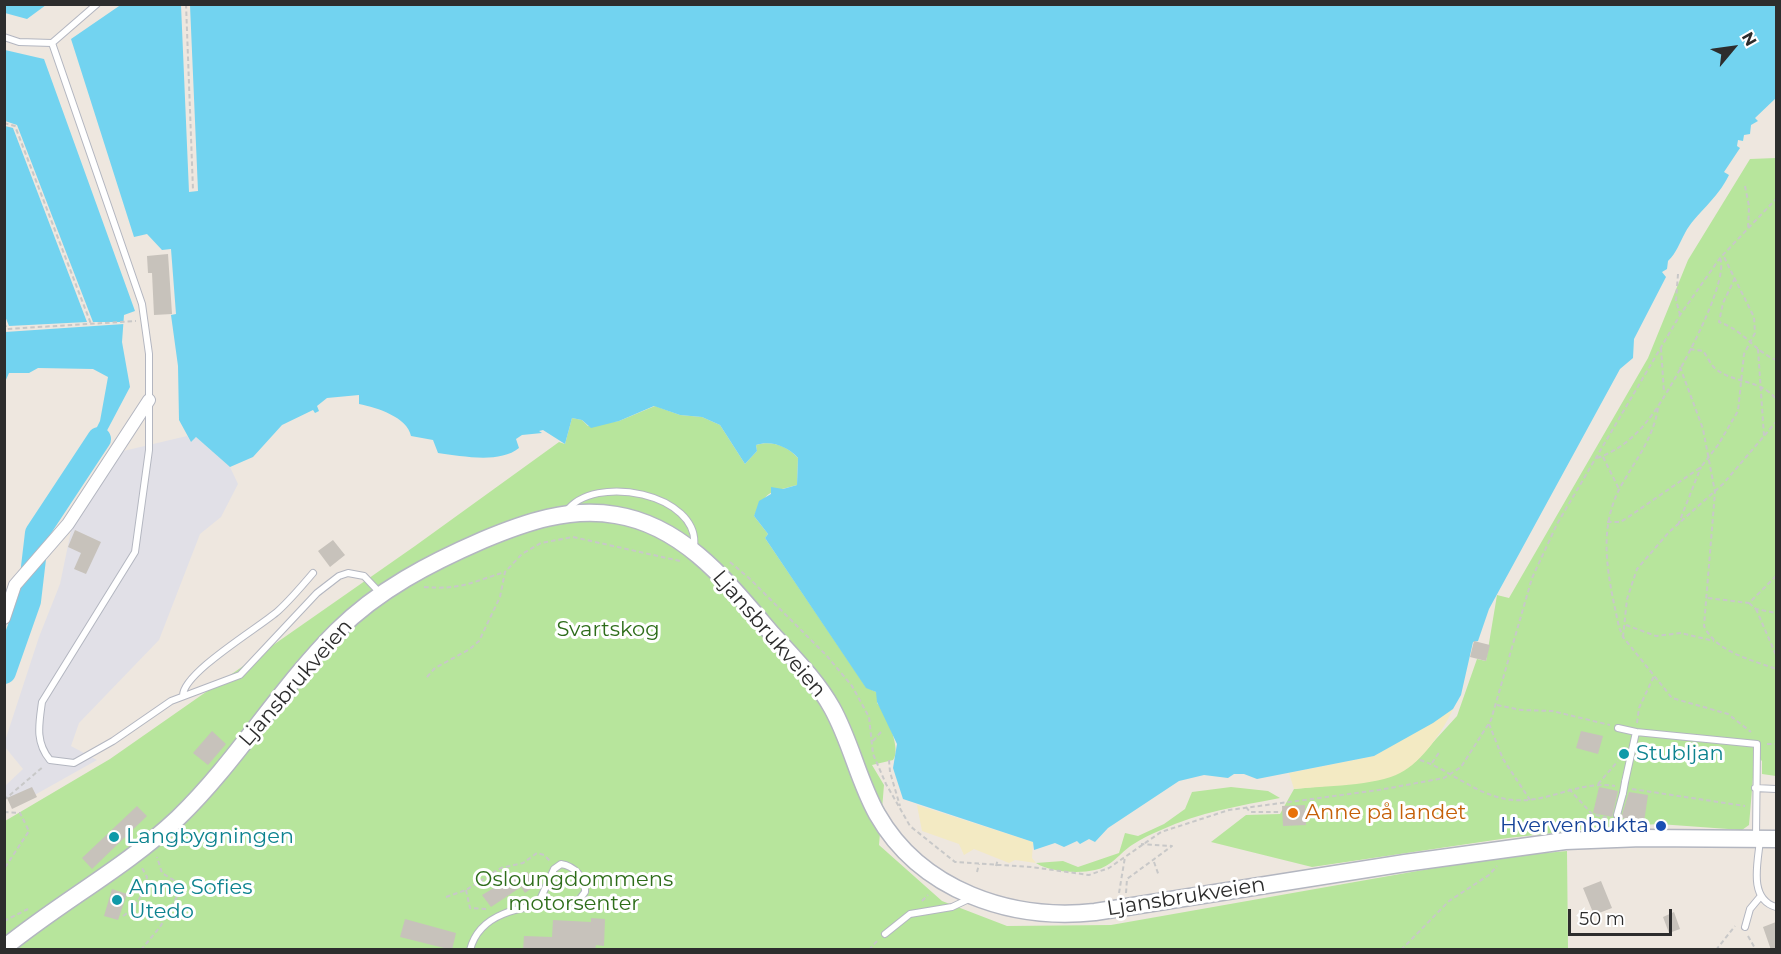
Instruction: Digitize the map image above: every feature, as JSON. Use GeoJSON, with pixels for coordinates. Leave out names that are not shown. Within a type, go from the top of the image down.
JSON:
{"type":"FeatureCollection","features":[{"type":"Feature","properties":{"kind":"main road","name":"Ljansbrukveien"},"geometry":{"type":"LineString","coordinates":[[4,948],[139,851],[205,791],[337,631],[381,594],[431,564],[478,542],[527,523],[565,513],[608,513],[638,520],[669,534],[690,558],[735,591],[820,690],[840,723],[869,798],[898,843],[938,878],[974,897],[1010,909],[1041,914],[1073,914],[1121,904],[1502,849],[1618,838],[1764,839]]}},
{"type":"Feature","properties":{"kind":"street"},"geometry":{"type":"LineString","coordinates":[[4,618],[15,585],[27,567],[50,546],[68,524],[149,400]]}},
{"type":"Feature","properties":{"kind":"lane"},"geometry":{"type":"LineString","coordinates":[[4,37],[19,42],[52,43],[97,4]]}},
{"type":"Feature","properties":{"kind":"lane"},"geometry":{"type":"LineString","coordinates":[[52,43],[142,304],[149,354],[148,465],[135,552],[42,702],[38,730],[41,750],[50,760],[74,762],[113,741],[183,696],[240,675],[317,593],[339,576],[348,573],[364,576],[381,594]]}},
{"type":"Feature","properties":{"kind":"lane"},"geometry":{"type":"LineString","coordinates":[[565,513],[573,503],[589,494],[627,491],[643,495],[667,505],[684,518],[693,536],[690,558]]}},
{"type":"Feature","properties":{"kind":"lane"},"geometry":{"type":"LineString","coordinates":[[183,696],[186,686],[202,669],[279,610],[313,573]]}},
{"type":"Feature","properties":{"kind":"lane"},"geometry":{"type":"LineString","coordinates":[[1618,728],[1636,732],[1757,744],[1754,806],[1764,839],[1757,879],[1760,897],[1776,907]]}},
{"type":"Feature","properties":{"kind":"lane"},"geometry":{"type":"LineString","coordinates":[[1618,838],[1617,818],[1636,732]]}},
{"type":"Feature","properties":{"kind":"lane"},"geometry":{"type":"LineString","coordinates":[[1755,788],[1776,789]]}},
{"type":"Feature","properties":{"kind":"lane"},"geometry":{"type":"LineString","coordinates":[[470,950],[480,930],[500,917],[538,904],[569,902],[583,896],[586,885],[570,865],[561,864],[557,867],[538,904]]}},
{"type":"Feature","properties":{"kind":"lane"},"geometry":{"type":"LineString","coordinates":[[885,934],[910,914],[952,907],[974,897]]}},
{"type":"Feature","properties":{"kind":"lane"},"geometry":{"type":"LineString","coordinates":[[1745,927],[1749,910],[1760,897]]}},
{"type":"Feature","properties":{"kind":"path"},"geometry":{"type":"LineString","coordinates":[[186,4],[192,190]]}},
{"type":"Feature","properties":{"kind":"path"},"geometry":{"type":"LineString","coordinates":[[4,123],[15,126],[91,324]]}},
{"type":"Feature","properties":{"kind":"path"},"geometry":{"type":"LineString","coordinates":[[1745,186],[1749,206],[1748,230]]}},
{"type":"Feature","properties":{"kind":"path"},"geometry":{"type":"LineString","coordinates":[[725,559],[750,579],[836,665],[866,708],[879,772],[902,812],[914,830],[932,840],[953,861],[1032,867],[1089,875],[1108,868],[1141,844],[1175,827],[1246,807],[1379,790],[1451,775],[1468,758],[1489,724],[1541,555],[1680,315],[1722,257],[1776,199]]}},
{"type":"Feature","properties":{"kind":"path"},"geometry":{"type":"LineString","coordinates":[[1607,522],[1620,522],[1627,518],[1701,467],[1710,457],[1738,411],[1744,354],[1755,333],[1754,317],[1740,292],[1735,277],[1722,257]]}},
{"type":"Feature","properties":{"kind":"path"},"geometry":{"type":"LineString","coordinates":[[1722,257],[1723,269],[1714,301],[1658,408],[1649,441],[1619,489],[1607,522],[1609,571],[1623,637],[1672,698],[1717,710],[1742,723],[1757,744]]}},
{"type":"Feature","properties":{"kind":"path"},"geometry":{"type":"LineString","coordinates":[[1678,274],[1677,300],[1680,315]]}},
{"type":"Feature","properties":{"kind":"path"},"geometry":{"type":"LineString","coordinates":[[1735,277],[1730,294],[1723,303],[1719,321],[1731,326],[1752,341],[1758,349],[1776,360]]}},
{"type":"Feature","properties":{"kind":"path"},"geometry":{"type":"LineString","coordinates":[[4,322],[7,329],[145,320]]}},
{"type":"Feature","properties":{"kind":"path"},"geometry":{"type":"LineString","coordinates":[[1660,346],[1664,396]]}},
{"type":"Feature","properties":{"kind":"path"},"geometry":{"type":"LineString","coordinates":[[1689,349],[1703,351],[1715,369],[1769,390],[1776,399]]}},
{"type":"Feature","properties":{"kind":"path"},"geometry":{"type":"LineString","coordinates":[[1758,349],[1764,436]]}},
{"type":"Feature","properties":{"kind":"path"},"geometry":{"type":"LineString","coordinates":[[1680,367],[1697,408],[1710,457],[1715,492],[1704,626],[1716,641]]}},
{"type":"Feature","properties":{"kind":"path"},"geometry":{"type":"LineString","coordinates":[[1597,458],[1634,435],[1658,408]]}},
{"type":"Feature","properties":{"kind":"path"},"geometry":{"type":"LineString","coordinates":[[1623,637],[1627,599],[1635,573],[1678,525],[1715,492],[1776,422]]}},
{"type":"Feature","properties":{"kind":"path"},"geometry":{"type":"LineString","coordinates":[[1602,456],[1619,489]]}},
{"type":"Feature","properties":{"kind":"path"},"geometry":{"type":"LineString","coordinates":[[1678,525],[1701,467]]}},
{"type":"Feature","properties":{"kind":"path"},"geometry":{"type":"LineString","coordinates":[[427,676],[435,668],[470,649],[479,641],[500,597],[505,572],[513,562],[532,548],[550,540],[573,537],[662,555],[690,558]]}},
{"type":"Feature","properties":{"kind":"path"},"geometry":{"type":"LineString","coordinates":[[422,587],[454,589],[505,572]]}},
{"type":"Feature","properties":{"kind":"path"},"geometry":{"type":"LineString","coordinates":[[1749,603],[1776,576]]}},
{"type":"Feature","properties":{"kind":"path"},"geometry":{"type":"LineString","coordinates":[[1708,598],[1749,603],[1756,609],[1776,655]]}},
{"type":"Feature","properties":{"kind":"path"},"geometry":{"type":"LineString","coordinates":[[1756,609],[1776,613]]}},
{"type":"Feature","properties":{"kind":"path"},"geometry":{"type":"LineString","coordinates":[[1626,625],[1656,636],[1678,633],[1716,641],[1742,657],[1776,669]]}},
{"type":"Feature","properties":{"kind":"path"},"geometry":{"type":"LineString","coordinates":[[1636,732],[1639,708],[1654,676]]}},
{"type":"Feature","properties":{"kind":"path"},"geometry":{"type":"LineString","coordinates":[[1496,705],[1521,710],[1552,711],[1618,728]]}},
{"type":"Feature","properties":{"kind":"path"},"geometry":{"type":"LineString","coordinates":[[1489,724],[1503,759],[1530,800]]}},
{"type":"Feature","properties":{"kind":"path"},"geometry":{"type":"LineString","coordinates":[[872,741],[881,732]]}},
{"type":"Feature","properties":{"kind":"path"},"geometry":{"type":"LineString","coordinates":[[1432,764],[1440,751]]}},
{"type":"Feature","properties":{"kind":"path"},"geometry":{"type":"LineString","coordinates":[[1599,784],[1620,760],[1631,752]]}},
{"type":"Feature","properties":{"kind":"path"},"geometry":{"type":"LineString","coordinates":[[889,759],[890,772],[902,812]]}},
{"type":"Feature","properties":{"kind":"path"},"geometry":{"type":"LineString","coordinates":[[4,800],[50,760]]}},
{"type":"Feature","properties":{"kind":"path"},"geometry":{"type":"LineString","coordinates":[[1420,760],[1432,764],[1466,785],[1492,795],[1530,800],[1569,789],[1599,784],[1623,787]]}},
{"type":"Feature","properties":{"kind":"path"},"geometry":{"type":"LineString","coordinates":[[1569,789],[1592,814],[1617,818]]}},
{"type":"Feature","properties":{"kind":"path"},"geometry":{"type":"LineString","coordinates":[[1631,789],[1754,806]]}},
{"type":"Feature","properties":{"kind":"path"},"geometry":{"type":"LineString","coordinates":[[1246,807],[1250,812],[1280,812]]}},
{"type":"Feature","properties":{"kind":"path"},"geometry":{"type":"LineString","coordinates":[[4,812],[20,813],[29,831],[4,869]]}},
{"type":"Feature","properties":{"kind":"path"},"geometry":{"type":"LineString","coordinates":[[1121,904],[1127,879],[1172,844],[1141,844]]}},
{"type":"Feature","properties":{"kind":"path"},"geometry":{"type":"LineString","coordinates":[[1401,950],[1449,901],[1493,871],[1502,849]]}},
{"type":"Feature","properties":{"kind":"path"},"geometry":{"type":"LineString","coordinates":[[123,916],[140,900],[147,877],[139,851],[156,853],[162,873],[175,881],[179,893],[160,927],[141,950]]}},
{"type":"Feature","properties":{"kind":"path"},"geometry":{"type":"LineString","coordinates":[[446,897],[454,892],[466,890],[476,881],[501,868],[523,863],[537,853],[544,855],[557,867]]}},
{"type":"Feature","properties":{"kind":"path"},"geometry":{"type":"LineString","coordinates":[[1121,904],[1125,856]]}},
{"type":"Feature","properties":{"kind":"path"},"geometry":{"type":"LineString","coordinates":[[996,866],[998,859]]}},
{"type":"Feature","properties":{"kind":"path"},"geometry":{"type":"LineString","coordinates":[[951,866],[953,861]]}},
{"type":"Feature","properties":{"kind":"path"},"geometry":{"type":"LineString","coordinates":[[1153,861],[1159,876]]}},
{"type":"Feature","properties":{"kind":"path"},"geometry":{"type":"LineString","coordinates":[[977,872],[979,864]]}},
{"type":"Feature","properties":{"kind":"path"},"geometry":{"type":"LineString","coordinates":[[466,890],[470,908],[488,909],[500,917]]}},
{"type":"Feature","properties":{"kind":"path"},"geometry":{"type":"LineString","coordinates":[[1716,950],[1749,910]]}},
{"type":"Feature","properties":{"kind":"path"},"geometry":{"type":"LineString","coordinates":[[1745,927],[1756,950]]}},
{"type":"Feature","properties":{"kind":"path"},"geometry":{"type":"LineString","coordinates":[[869,950],[885,934]]}},
{"type":"Feature","properties":{"kind":"shaded area"},"geometry":{"type":"Polygon","coordinates":[[[187,436],[191,442],[196,437],[230,467],[238,484],[221,517],[200,534],[159,640],[79,723],[71,746],[97,760],[15,806],[5,796],[5,786],[23,769],[5,747],[5,741],[39,637],[60,584],[72,526],[115,453],[187,436]]]}},
{"type":"Feature","properties":{"kind":"green space"},"geometry":{"type":"Polygon","coordinates":[[[1776,158],[1776,776],[1762,774],[1762,761],[1755,754],[1749,825],[1742,830],[1659,824],[1608,827],[1508,838],[1312,867],[1211,842],[1246,815],[1280,814],[1294,789],[1355,783],[1416,761],[1457,716],[1477,659],[1486,661],[1497,595],[1509,598],[1648,358],[1688,260],[1750,159],[1776,158]]]}},
{"type":"Feature","properties":{"kind":"green space","name":"Svartskog"},"geometry":{"type":"Polygon","coordinates":[[[655,406],[680,415],[702,417],[720,425],[745,464],[757,451],[756,445],[768,443],[789,450],[798,458],[797,485],[771,493],[763,500],[754,516],[768,534],[765,538],[866,687],[876,692],[879,697],[877,703],[888,722],[896,748],[893,760],[872,765],[884,785],[879,845],[942,901],[1007,926],[1111,925],[1491,858],[1567,851],[1568,949],[5,950],[5,821],[110,759],[415,546],[559,442],[565,444],[572,418],[582,420],[588,426],[619,421],[655,406]]]}},
{"type":"Feature","properties":{"kind":"green space"},"geometry":{"type":"Polygon","coordinates":[[[1231,787],[1268,791],[1280,798],[1220,810],[1176,824],[1139,841],[1111,863],[1095,870],[1064,871],[1036,863],[1063,861],[1078,867],[1119,853],[1125,833],[1138,836],[1164,824],[1185,809],[1192,792],[1231,787]]]}},
{"type":"Feature","properties":{"kind":"sand"},"geometry":{"type":"Polygon","coordinates":[[[1453,709],[1444,727],[1424,754],[1400,773],[1378,781],[1294,789],[1289,773],[1374,756],[1453,709]]]}},
{"type":"Feature","properties":{"kind":"sand"},"geometry":{"type":"Polygon","coordinates":[[[917,805],[1033,842],[1032,858],[1036,863],[1015,860],[1009,863],[974,849],[964,855],[959,844],[922,831],[917,805]]]}},
{"type":"Feature","properties":{"kind":"water"},"geometry":{"type":"Polygon","coordinates":[[[122,4],[1776,4],[1776,98],[1755,118],[1758,121],[1751,125],[1750,134],[1744,135],[1743,141],[1738,140],[1737,146],[1740,148],[1724,172],[1729,175],[1724,184],[1685,233],[1668,261],[1667,269],[1662,272],[1666,277],[1634,339],[1633,358],[1620,369],[1489,609],[1478,641],[1473,642],[1461,695],[1453,709],[1433,723],[1374,756],[1257,779],[1244,774],[1234,774],[1228,778],[1204,775],[1179,781],[1108,828],[1095,842],[1089,839],[1080,844],[1077,841],[1064,847],[1055,843],[1034,850],[1033,842],[903,799],[893,768],[897,744],[877,702],[876,692],[866,688],[765,538],[768,534],[754,516],[759,501],[771,494],[771,487],[783,489],[797,485],[798,458],[785,448],[768,443],[756,445],[757,451],[745,464],[720,425],[702,417],[680,415],[654,406],[619,421],[591,428],[582,420],[572,418],[565,444],[543,430],[539,431],[542,433],[522,435],[516,439],[519,448],[511,453],[480,458],[458,456],[438,453],[433,440],[411,436],[404,424],[391,414],[359,404],[359,395],[327,398],[317,406],[319,411],[315,413],[313,410],[282,425],[253,457],[230,467],[196,437],[191,442],[179,420],[178,366],[171,315],[176,314],[171,249],[162,250],[147,234],[134,237],[71,39],[122,4]]]}},
{"type":"Feature","properties":{"kind":"water"},"geometry":{"type":"Polygon","coordinates":[[[4,5],[46,5],[27,19],[5,13],[4,5]]]}},
{"type":"Feature","properties":{"kind":"water"},"geometry":{"type":"Polygon","coordinates":[[[5,50],[44,59],[135,311],[124,315],[122,342],[130,387],[102,440],[94,433],[100,421],[108,377],[93,369],[38,368],[29,373],[9,373],[5,382],[5,50]]]}},
{"type":"Feature","properties":{"kind":"pier"},"geometry":{"type":"Polygon","coordinates":[[[181,5],[190,5],[198,191],[189,192],[181,5]]]}},
{"type":"Feature","properties":{"kind":"pier"},"geometry":{"type":"Polygon","coordinates":[[[5,121],[17,125],[93,322],[124,322],[124,324],[5,332],[5,316],[9,326],[87,322],[13,128],[5,126],[5,121]]]}},
{"type":"Feature","properties":{"kind":"building"},"geometry":{"type":"Polygon","coordinates":[[[168,254],[172,314],[154,315],[152,273],[148,273],[147,256],[168,254]]]}},
{"type":"Feature","properties":{"kind":"building"},"geometry":{"type":"Polygon","coordinates":[[[75,530],[101,542],[86,574],[74,569],[81,553],[68,547],[75,530]]]}},
{"type":"Feature","properties":{"kind":"building"},"geometry":{"type":"Polygon","coordinates":[[[333,540],[345,555],[330,567],[318,551],[333,540]]]}},
{"type":"Feature","properties":{"kind":"building"},"geometry":{"type":"Polygon","coordinates":[[[1474,641],[1490,645],[1486,661],[1470,657],[1474,641]]]}},
{"type":"Feature","properties":{"kind":"building"},"geometry":{"type":"Polygon","coordinates":[[[212,731],[226,744],[208,765],[193,753],[212,731]]]}},
{"type":"Feature","properties":{"kind":"building"},"geometry":{"type":"Polygon","coordinates":[[[1581,731],[1603,736],[1598,754],[1576,748],[1581,731]]]}},
{"type":"Feature","properties":{"kind":"building"},"geometry":{"type":"Polygon","coordinates":[[[32,787],[37,797],[12,809],[7,798],[32,787]]]}},
{"type":"Feature","properties":{"kind":"building"},"geometry":{"type":"Polygon","coordinates":[[[1599,787],[1618,791],[1612,817],[1593,813],[1599,787]]]}},
{"type":"Feature","properties":{"kind":"building"},"geometry":{"type":"Polygon","coordinates":[[[1629,792],[1648,795],[1644,822],[1621,818],[1629,792]]]}},
{"type":"Feature","properties":{"kind":"building"},"geometry":{"type":"Polygon","coordinates":[[[1305,805],[1306,825],[1283,826],[1282,806],[1305,805]]]}},
{"type":"Feature","properties":{"kind":"building","name":"Langbygningen"},"geometry":{"type":"Polygon","coordinates":[[[137,806],[147,816],[92,869],[82,858],[137,806]]]}},
{"type":"Feature","properties":{"kind":"building"},"geometry":{"type":"Polygon","coordinates":[[[528,872],[532,888],[525,893],[521,887],[491,907],[482,895],[517,874],[528,872]]]}},
{"type":"Feature","properties":{"kind":"building"},"geometry":{"type":"Polygon","coordinates":[[[1601,881],[1612,908],[1594,915],[1583,888],[1601,881]]]}},
{"type":"Feature","properties":{"kind":"building","name":"Anne Sofies Utedo"},"geometry":{"type":"Polygon","coordinates":[[[112,889],[127,894],[118,920],[104,916],[112,889]]]}},
{"type":"Feature","properties":{"kind":"building"},"geometry":{"type":"Polygon","coordinates":[[[1674,912],[1680,929],[1669,933],[1663,917],[1674,912]]]}},
{"type":"Feature","properties":{"kind":"building"},"geometry":{"type":"Polygon","coordinates":[[[591,918],[605,919],[604,946],[596,945],[595,950],[523,950],[524,936],[552,937],[553,920],[591,922],[591,918]]]}},
{"type":"Feature","properties":{"kind":"building"},"geometry":{"type":"Polygon","coordinates":[[[405,919],[456,933],[452,950],[400,937],[405,919]]]}},
{"type":"Feature","properties":{"kind":"building"},"geometry":{"type":"Polygon","coordinates":[[[1776,922],[1776,950],[1771,950],[1763,927],[1776,922]]]}},
{"type":"Feature","properties":{"kind":"waterway"},"geometry":{"type":"LineString","coordinates":[[4,672],[29,601],[37,533],[99,439]]}},
{"type":"Feature","properties":{"kind":"place","name":"Stubljan"},"geometry":{"type":"Point","coordinates":[1624,754]}},
{"type":"Feature","properties":{"kind":"place","name":"Anne på landet"},"geometry":{"type":"Point","coordinates":[1293,813]}},
{"type":"Feature","properties":{"kind":"place","name":"Hvervenbukta"},"geometry":{"type":"Point","coordinates":[1661,826]}},
{"type":"Feature","properties":{"kind":"place","name":"Langbygningen"},"geometry":{"type":"Point","coordinates":[114,837]}},
{"type":"Feature","properties":{"kind":"place","name":"Anne Sofies Utedo"},"geometry":{"type":"Point","coordinates":[117,900]}},
{"type":"Feature","properties":{"kind":"park label","name":"Osloungdommens motorsenter"},"geometry":{"type":"Point","coordinates":[574,892]}}]}
